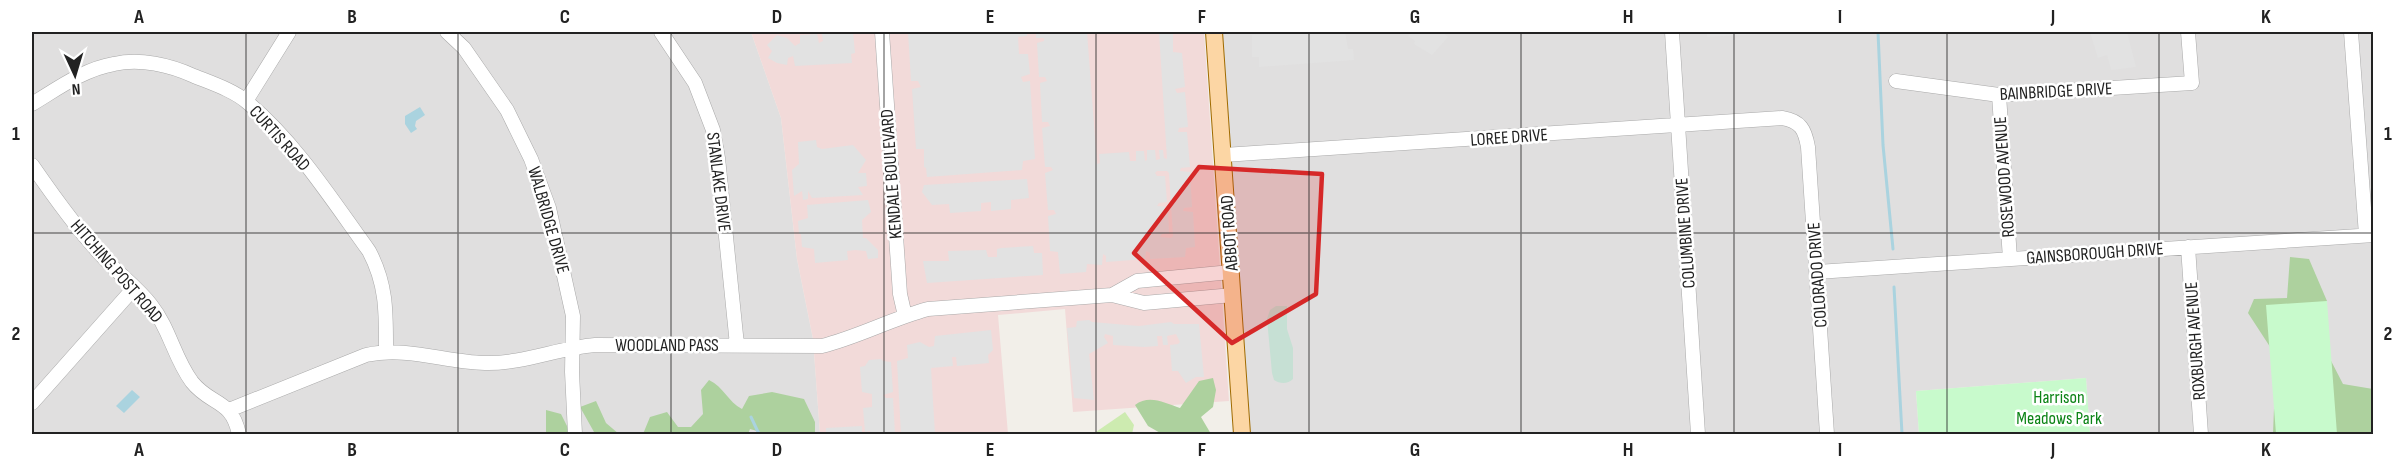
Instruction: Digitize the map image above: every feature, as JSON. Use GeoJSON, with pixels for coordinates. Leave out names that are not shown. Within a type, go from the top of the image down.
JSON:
{"type":"FeatureCollection","features":[{"type":"Feature","properties":{"kind":"main road","name":"ABBOT ROAD"},"geometry":{"type":"LineString","coordinates":[[1214,32],[1242,435]]}},
{"type":"Feature","properties":{"kind":"street"},"geometry":{"type":"LineString","coordinates":[[246,101],[289,32]]}},
{"type":"Feature","properties":{"kind":"street","name":"STANLAKE DRIVE"},"geometry":{"type":"LineString","coordinates":[[661,32],[695,83],[713,130],[718,158],[737,345]]}},
{"type":"Feature","properties":{"kind":"street","name":"KENDALE BOULEVARD"},"geometry":{"type":"LineString","coordinates":[[882,32],[900,294],[905,316]]}},
{"type":"Feature","properties":{"kind":"street","name":"COLUMBINE DRIVE"},"geometry":{"type":"LineString","coordinates":[[1672,32],[1698,435]]}},
{"type":"Feature","properties":{"kind":"street","name":"BAINBRIDGE DRIVE"},"geometry":{"type":"LineString","coordinates":[[1896,81],[1999,95],[2192,83],[2188,32]]}},
{"type":"Feature","properties":{"kind":"street"},"geometry":{"type":"LineString","coordinates":[[2351,32],[2370,235]]}},
{"type":"Feature","properties":{"kind":"street","name":"WALBRIDGE DRIVE"},"geometry":{"type":"LineString","coordinates":[[457,35],[507,110],[541,182],[549,208],[573,316],[576,435]]}},
{"type":"Feature","properties":{"kind":"street","name":"CURTIS ROAD"},"geometry":{"type":"LineString","coordinates":[[32,104],[90,71],[128,62],[144,62],[182,70],[246,101],[282,136],[369,251],[379,271],[385,294],[386,350]]}},
{"type":"Feature","properties":{"kind":"street","name":"ROSEWOOD AVENUE"},"geometry":{"type":"LineString","coordinates":[[1999,95],[2010,259]]}},
{"type":"Feature","properties":{"kind":"street","name":"LOREE DRIVE"},"geometry":{"type":"LineString","coordinates":[[1224,155],[1782,118],[1794,120]]}},
{"type":"Feature","properties":{"kind":"street","name":"COLORADO DRIVE"},"geometry":{"type":"LineString","coordinates":[[1794,120],[1803,127],[1806,134],[1827,435]]}},
{"type":"Feature","properties":{"kind":"street","name":"HITCHING POST ROAD"},"geometry":{"type":"LineString","coordinates":[[32,165],[104,259],[150,303],[161,319],[183,369],[193,384],[229,410]]}},
{"type":"Feature","properties":{"kind":"street","name":"GAINSBOROUGH DRIVE"},"geometry":{"type":"LineString","coordinates":[[1817,272],[2370,235]]}},
{"type":"Feature","properties":{"kind":"street","name":"ROXBURGH AVENUE"},"geometry":{"type":"LineString","coordinates":[[2188,247],[2201,435]]}},
{"type":"Feature","properties":{"kind":"street","name":"WOODLAND PASS"},"geometry":{"type":"LineString","coordinates":[[1112,295],[1137,281],[1231,272]]}},
{"type":"Feature","properties":{"kind":"street"},"geometry":{"type":"LineString","coordinates":[[32,403],[134,288]]}},
{"type":"Feature","properties":{"kind":"street","name":"WOODLAND PASS"},"geometry":{"type":"LineString","coordinates":[[229,410],[366,355],[386,350],[484,363],[513,361],[572,347],[822,346],[928,309],[1112,295],[1144,303],[1233,295]]}},
{"type":"Feature","properties":{"kind":"street"},"geometry":{"type":"LineString","coordinates":[[229,410],[236,422],[239,435]]}},
{"type":"Feature","properties":{"kind":"highlighted area"},"geometry":{"type":"Polygon","coordinates":[[[1199,167],[1322,174],[1316,294],[1232,343],[1134,253],[1199,167]]]}},
{"type":"Feature","properties":{"kind":"shaded area"},"geometry":{"type":"Polygon","coordinates":[[[32,32],[751,32],[781,118],[797,259],[813,339],[820,434],[32,434],[32,32]]]}},
{"type":"Feature","properties":{"kind":"shaded area"},"geometry":{"type":"Polygon","coordinates":[[[751,32],[1204,32],[1229,401],[1073,412],[1065,309],[998,315],[1008,434],[820,434],[813,339],[797,259],[781,118],[751,32]]]}},
{"type":"Feature","properties":{"kind":"shaded area"},"geometry":{"type":"Polygon","coordinates":[[[853,32],[855,53],[851,54],[852,63],[795,66],[793,56],[788,58],[787,65],[768,58],[772,51],[767,45],[777,35],[787,38],[795,46],[800,43],[800,35],[817,34],[819,43],[823,41],[822,34],[853,32]]]}},
{"type":"Feature","properties":{"kind":"shaded area"},"geometry":{"type":"Polygon","coordinates":[[[908,32],[1027,32],[1027,36],[1018,37],[1019,54],[1028,54],[1030,74],[1021,77],[1023,82],[1030,81],[1035,159],[1023,161],[1022,170],[927,177],[924,167],[924,149],[916,149],[912,89],[921,87],[918,81],[911,81],[908,32]]]}},
{"type":"Feature","properties":{"kind":"shaded area"},"geometry":{"type":"Polygon","coordinates":[[[1036,32],[1087,32],[1097,164],[1100,163],[1099,154],[1129,152],[1130,161],[1136,161],[1136,151],[1144,151],[1145,161],[1147,150],[1155,150],[1156,160],[1160,159],[1159,150],[1163,150],[1164,158],[1167,159],[1159,32],[1173,32],[1173,52],[1182,53],[1185,87],[1175,89],[1177,93],[1185,92],[1188,127],[1179,128],[1178,132],[1187,132],[1190,167],[1181,168],[1180,171],[1190,172],[1192,207],[1184,208],[1183,211],[1193,212],[1195,247],[1186,248],[1185,257],[1150,259],[1150,253],[1146,251],[1145,259],[1106,262],[1106,256],[1103,254],[1102,265],[1087,264],[1086,272],[1060,274],[1058,252],[1050,251],[1048,216],[1056,214],[1054,210],[1048,210],[1045,173],[1053,170],[1051,167],[1045,167],[1042,128],[1050,126],[1048,122],[1042,122],[1040,83],[1047,81],[1045,77],[1039,77],[1037,43],[1044,41],[1044,38],[1036,38],[1036,32]],[[1167,171],[1155,173],[1157,176],[1165,176],[1167,202],[1159,203],[1157,206],[1168,207],[1169,233],[1162,234],[1160,237],[1171,238],[1173,236],[1169,173],[1167,171]]]}},
{"type":"Feature","properties":{"kind":"shaded area"},"geometry":{"type":"Polygon","coordinates":[[[1221,32],[2373,32],[2373,434],[2090,434],[2086,378],[1916,391],[1919,434],[1243,434],[1221,32]]]}},
{"type":"Feature","properties":{"kind":"shaded area"},"geometry":{"type":"Polygon","coordinates":[[[1345,32],[1348,49],[1353,49],[1354,60],[1259,67],[1259,57],[1252,57],[1252,35],[1345,32]]]}},
{"type":"Feature","properties":{"kind":"shaded area"},"geometry":{"type":"Polygon","coordinates":[[[1412,32],[1442,32],[1448,37],[1432,55],[1414,44],[1415,41],[1408,36],[1412,32]]]}},
{"type":"Feature","properties":{"kind":"shaded area"},"geometry":{"type":"Polygon","coordinates":[[[1707,32],[1797,32],[1707,37],[1707,32]]]}},
{"type":"Feature","properties":{"kind":"shaded area"},"geometry":{"type":"Polygon","coordinates":[[[2090,32],[2127,32],[2136,67],[2111,70],[2107,55],[2098,58],[2090,32]]]}},
{"type":"Feature","properties":{"kind":"shaded area"},"geometry":{"type":"Polygon","coordinates":[[[816,140],[817,147],[822,149],[853,145],[866,160],[858,173],[866,173],[867,186],[858,187],[863,195],[812,198],[808,191],[808,199],[803,200],[802,191],[794,196],[792,170],[799,164],[798,142],[816,140]]]}},
{"type":"Feature","properties":{"kind":"shaded area"},"geometry":{"type":"Polygon","coordinates":[[[1027,179],[1029,198],[1011,200],[1011,209],[991,211],[991,202],[981,203],[981,211],[950,213],[949,204],[932,205],[922,192],[924,185],[1027,179]]]}},
{"type":"Feature","properties":{"kind":"shaded area"},"geometry":{"type":"Polygon","coordinates":[[[868,200],[871,212],[862,220],[863,238],[866,238],[878,250],[878,258],[868,259],[866,251],[855,250],[847,251],[848,260],[815,263],[814,249],[802,247],[801,234],[799,234],[798,221],[808,218],[807,205],[868,200]]]}},
{"type":"Feature","properties":{"kind":"shaded area"},"geometry":{"type":"Polygon","coordinates":[[[1033,246],[1034,253],[1042,253],[1043,275],[927,283],[923,261],[949,261],[948,251],[986,250],[988,257],[997,257],[997,249],[1033,246]]]}},
{"type":"Feature","properties":{"kind":"shaded area"},"geometry":{"type":"Polygon","coordinates":[[[1089,320],[1139,326],[1171,322],[1199,324],[1204,377],[1196,377],[1186,383],[1178,371],[1172,371],[1170,345],[1180,342],[1176,334],[1167,336],[1168,345],[1163,345],[1162,336],[1157,336],[1158,346],[1144,347],[1113,345],[1113,336],[1105,334],[1104,337],[1108,343],[1089,354],[1094,400],[1074,398],[1067,328],[1076,327],[1077,321],[1089,320]]]}},
{"type":"Feature","properties":{"kind":"shaded area"},"geometry":{"type":"Polygon","coordinates":[[[991,330],[993,350],[988,355],[989,363],[957,366],[956,357],[952,357],[953,366],[931,368],[935,434],[901,434],[897,361],[908,358],[907,345],[920,342],[929,347],[934,346],[935,336],[991,330]]]}},
{"type":"Feature","properties":{"kind":"shaded area"},"geometry":{"type":"Polygon","coordinates":[[[881,359],[891,362],[893,392],[883,395],[886,398],[893,398],[895,434],[865,432],[863,408],[872,407],[872,394],[862,392],[860,367],[865,366],[869,360],[881,359]]]}},
{"type":"Feature","properties":{"kind":"shaded area"},"geometry":{"type":"Polygon","coordinates":[[[862,426],[862,434],[826,434],[826,428],[862,426]]]}},
{"type":"Feature","properties":{"kind":"green space"},"geometry":{"type":"Polygon","coordinates":[[[2290,257],[2309,259],[2327,301],[2308,334],[2328,355],[2343,384],[2373,389],[2373,434],[2273,434],[2276,356],[2248,313],[2254,299],[2287,298],[2290,257]]]}},
{"type":"Feature","properties":{"kind":"green space"},"geometry":{"type":"Polygon","coordinates":[[[2327,301],[2337,434],[2276,434],[2266,305],[2327,301]]]}},
{"type":"Feature","properties":{"kind":"green space"},"geometry":{"type":"Polygon","coordinates":[[[1276,306],[1287,306],[1287,329],[1293,348],[1293,379],[1284,383],[1274,380],[1272,373],[1267,319],[1270,310],[1276,306]]]}},
{"type":"Feature","properties":{"kind":"green space"},"geometry":{"type":"Polygon","coordinates":[[[1213,378],[1216,390],[1213,407],[1201,417],[1211,434],[1162,434],[1148,426],[1135,405],[1151,400],[1180,408],[1199,381],[1213,378]]]}},
{"type":"Feature","properties":{"kind":"green space","name":"Harrison Meadows Park"},"geometry":{"type":"Polygon","coordinates":[[[2086,378],[2090,434],[1919,434],[1916,391],[2086,378]]]}},
{"type":"Feature","properties":{"kind":"green space"},"geometry":{"type":"Polygon","coordinates":[[[709,380],[719,386],[733,403],[742,409],[749,396],[772,392],[804,399],[815,422],[815,434],[768,434],[750,429],[748,434],[643,434],[650,417],[667,412],[678,427],[691,427],[703,414],[701,390],[709,380]]]}},
{"type":"Feature","properties":{"kind":"green space"},"geometry":{"type":"Polygon","coordinates":[[[596,401],[606,423],[619,434],[575,434],[594,432],[580,407],[596,401]]]}},
{"type":"Feature","properties":{"kind":"green space"},"geometry":{"type":"Polygon","coordinates":[[[546,410],[561,414],[571,434],[546,434],[546,410]]]}},
{"type":"Feature","properties":{"kind":"green space"},"geometry":{"type":"Polygon","coordinates":[[[1125,412],[1134,425],[1132,434],[1093,434],[1125,412]]]}},
{"type":"Feature","properties":{"kind":"water"},"geometry":{"type":"Polygon","coordinates":[[[420,107],[425,115],[416,121],[417,129],[411,133],[405,124],[405,116],[420,107]]]}},
{"type":"Feature","properties":{"kind":"water"},"geometry":{"type":"Polygon","coordinates":[[[132,390],[140,397],[124,413],[116,406],[132,390]]]}},
{"type":"Feature","properties":{"kind":"waterway"},"geometry":{"type":"LineString","coordinates":[[1878,32],[1883,145],[1893,249]]}},
{"type":"Feature","properties":{"kind":"waterway"},"geometry":{"type":"LineString","coordinates":[[1894,287],[1902,434]]}},
{"type":"Feature","properties":{"kind":"waterway"},"geometry":{"type":"LineString","coordinates":[[751,417],[759,434]]}}]}
